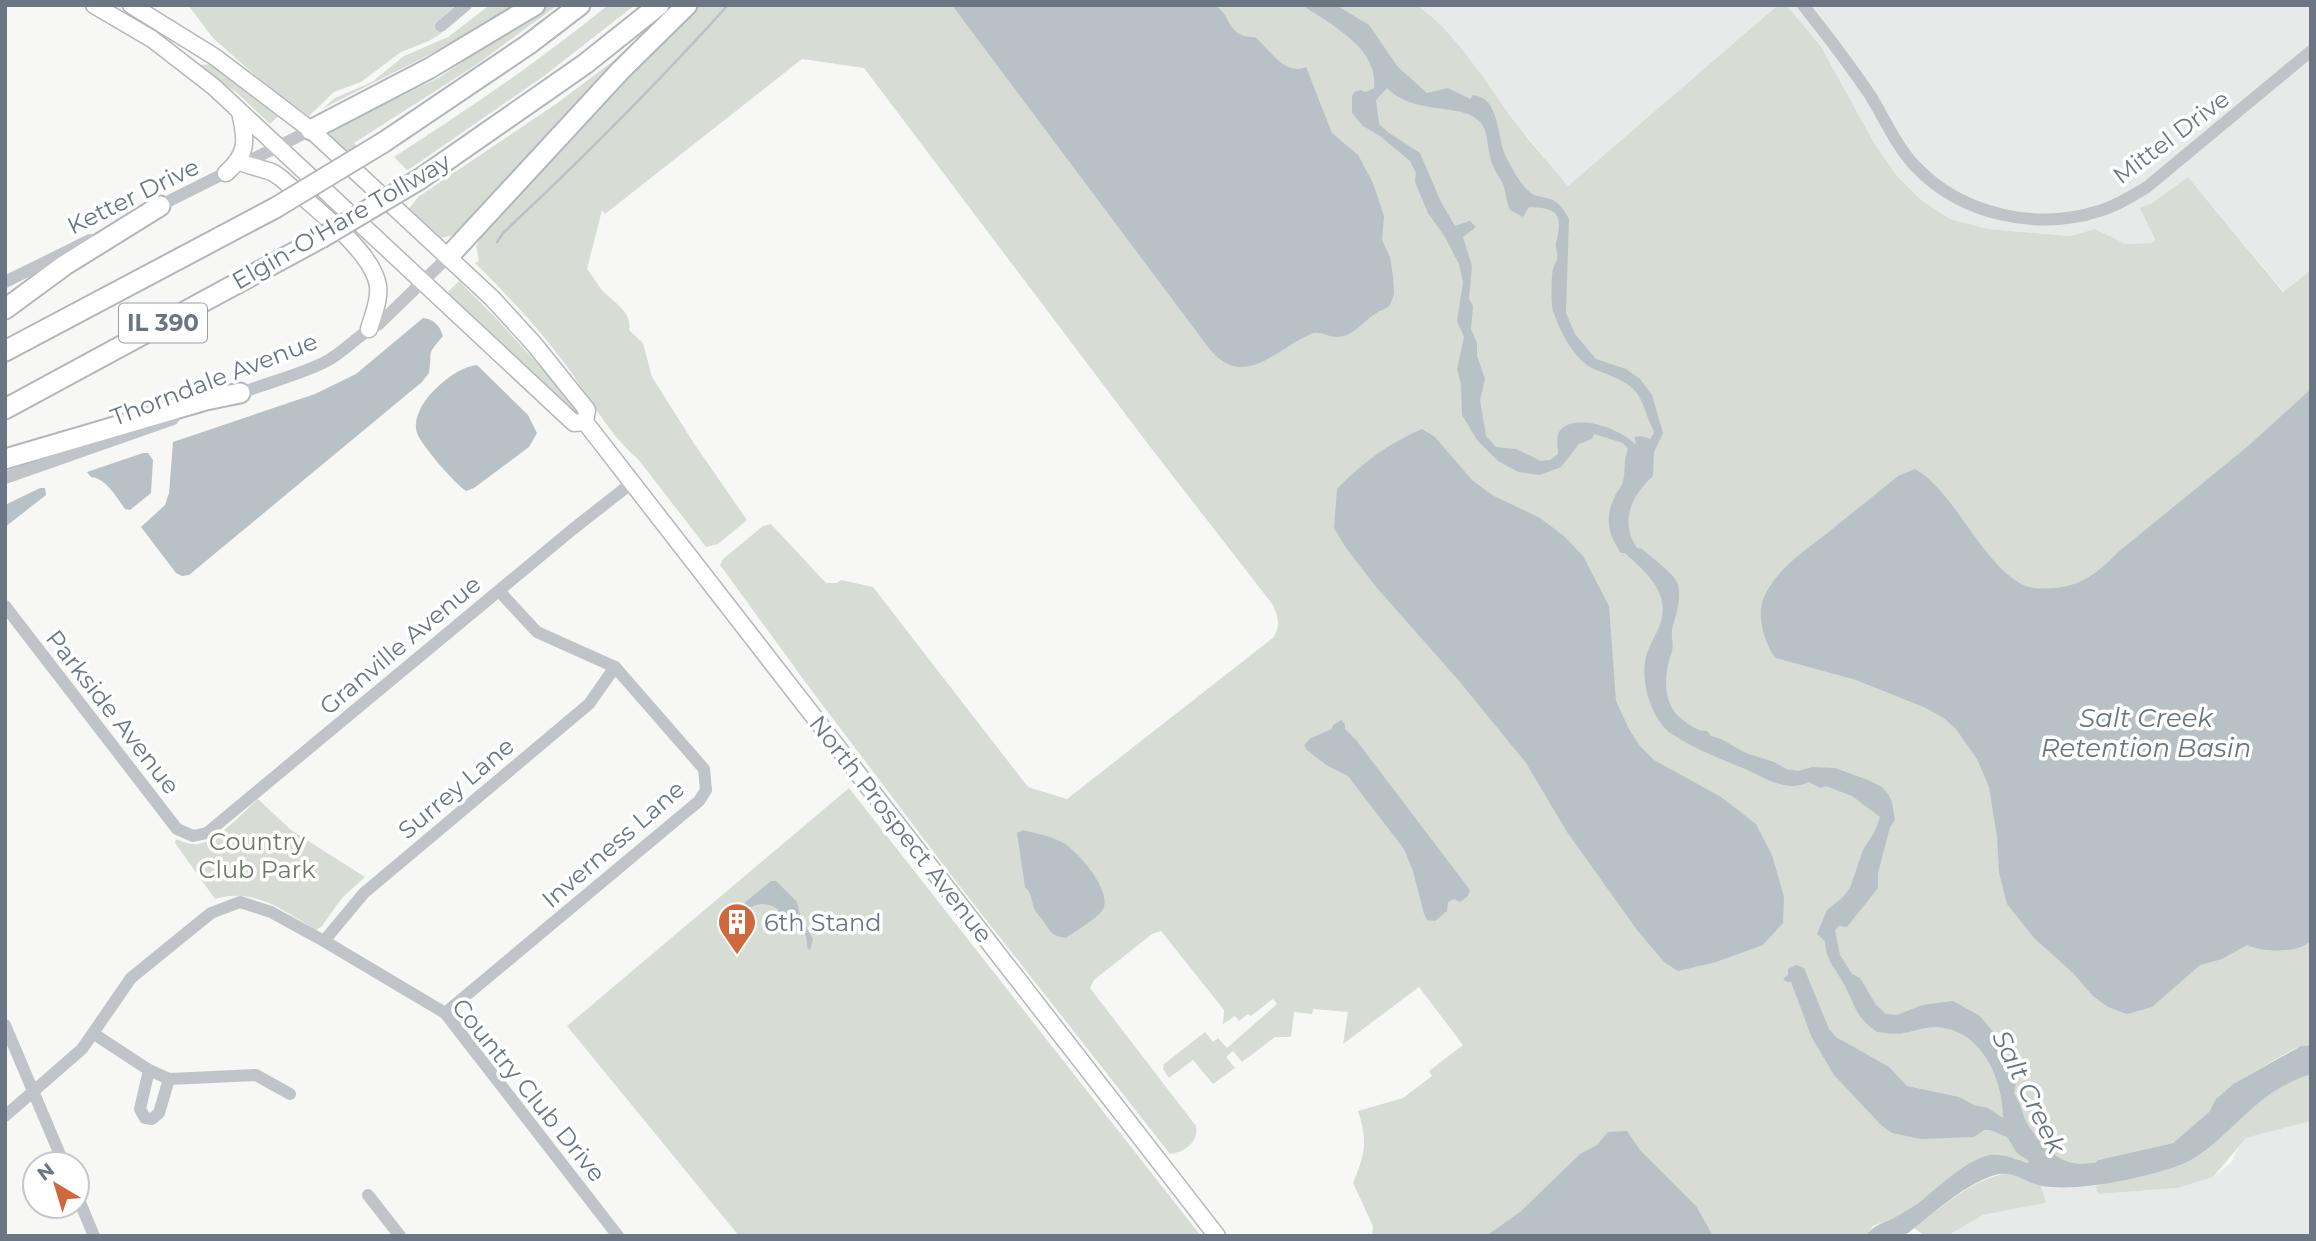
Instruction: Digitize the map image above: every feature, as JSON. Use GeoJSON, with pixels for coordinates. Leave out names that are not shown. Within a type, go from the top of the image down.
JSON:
{"type":"FeatureCollection","features":[{"type":"Feature","properties":{"kind":"highway"},"geometry":{"type":"LineString","coordinates":[[312,130],[439,63],[535,5]]}},
{"type":"Feature","properties":{"kind":"highway","name":"Elgin-O'Hare Tollway"},"geometry":{"type":"LineString","coordinates":[[5,351],[275,208],[384,142],[529,44],[580,5]]}},
{"type":"Feature","properties":{"kind":"highway","name":"Elgin-O'Hare Tollway"},"geometry":{"type":"LineString","coordinates":[[5,408],[321,238],[420,179],[585,64],[659,5]]}},
{"type":"Feature","properties":{"kind":"highway"},"geometry":{"type":"LineString","coordinates":[[449,256],[621,70],[687,5]]}},
{"type":"Feature","properties":{"kind":"highway"},"geometry":{"type":"LineString","coordinates":[[5,309],[65,265],[160,206]]}},
{"type":"Feature","properties":{"kind":"highway"},"geometry":{"type":"LineString","coordinates":[[5,459],[206,400],[240,393]]}},
{"type":"Feature","properties":{"kind":"main road","name":"North Prospect Avenue"},"geometry":{"type":"LineString","coordinates":[[94,5],[152,39],[214,87],[574,423],[585,422]]}},
{"type":"Feature","properties":{"kind":"main road","name":"North Prospect Avenue"},"geometry":{"type":"LineString","coordinates":[[131,5],[215,57],[312,130],[503,309],[587,410],[585,422],[1217,1236]]}},
{"type":"Feature","properties":{"kind":"main road"},"geometry":{"type":"LineString","coordinates":[[226,173],[237,163],[245,142],[240,111]]}},
{"type":"Feature","properties":{"kind":"main road"},"geometry":{"type":"LineString","coordinates":[[244,164],[272,172],[281,178],[365,257],[376,278],[378,290],[369,328]]}},
{"type":"Feature","properties":{"kind":"street"},"geometry":{"type":"LineString","coordinates":[[441,26],[466,5]]}},
{"type":"Feature","properties":{"kind":"street","name":"Mittel Drive"},"geometry":{"type":"LineString","coordinates":[[1802,5],[1858,78],[1895,140],[1919,170],[1974,206],[2008,216],[2045,221],[2098,212],[2147,187],[2308,58]]}},
{"type":"Feature","properties":{"kind":"street","name":"Ketter Drive"},"geometry":{"type":"LineString","coordinates":[[5,282],[312,130]]}},
{"type":"Feature","properties":{"kind":"street","name":"Thorndale Avenue"},"geometry":{"type":"LineString","coordinates":[[5,478],[324,363],[369,328],[379,324],[449,256]]}},
{"type":"Feature","properties":{"kind":"street","name":"Granville Avenue"},"geometry":{"type":"LineString","coordinates":[[193,836],[207,833],[633,482]]}},
{"type":"Feature","properties":{"kind":"street","name":"Inverness Lane"},"geometry":{"type":"LineString","coordinates":[[445,1013],[699,801],[706,790],[704,769],[615,667],[537,632],[499,591]]}},
{"type":"Feature","properties":{"kind":"street","name":"Parkside Avenue"},"geometry":{"type":"LineString","coordinates":[[5,606],[177,829],[193,836]]}},
{"type":"Feature","properties":{"kind":"street","name":"Surrey Lane"},"geometry":{"type":"LineString","coordinates":[[324,941],[364,892],[589,704],[615,667]]}},
{"type":"Feature","properties":{"kind":"street","name":"Country Club Drive"},"geometry":{"type":"LineString","coordinates":[[5,1116],[82,1049],[131,978],[211,913],[240,902],[271,912],[445,1013],[618,1236]]}},
{"type":"Feature","properties":{"kind":"street"},"geometry":{"type":"LineString","coordinates":[[5,1025],[58,1150]]}},
{"type":"Feature","properties":{"kind":"street"},"geometry":{"type":"LineString","coordinates":[[94,1034],[149,1070],[169,1079],[256,1075],[290,1094]]}},
{"type":"Feature","properties":{"kind":"street"},"geometry":{"type":"LineString","coordinates":[[149,1070],[140,1109],[145,1118],[152,1119],[159,1113],[169,1079]]}},
{"type":"Feature","properties":{"kind":"street"},"geometry":{"type":"LineString","coordinates":[[368,1195],[400,1236]]}},
{"type":"Feature","properties":{"kind":"shaded area"},"geometry":{"type":"Polygon","coordinates":[[[1417,5],[1778,5],[1568,186],[1520,128],[1473,64],[1427,12],[1417,5]]]}},
{"type":"Feature","properties":{"kind":"shaded area"},"geometry":{"type":"Polygon","coordinates":[[[1786,5],[2311,5],[2311,270],[2284,292],[2188,177],[2141,208],[2155,239],[2151,243],[2126,244],[2095,229],[2070,236],[1988,229],[1950,219],[1921,200],[1897,176],[1786,5]]]}},
{"type":"Feature","properties":{"kind":"shaded area"},"geometry":{"type":"Polygon","coordinates":[[[2311,1121],[2311,1236],[1947,1236],[1983,1215],[2045,1203],[2041,1186],[2095,1186],[2098,1194],[2178,1188],[2213,1177],[2231,1163],[2246,1138],[2311,1121]]]}},
{"type":"Feature","properties":{"kind":"green space"},"geometry":{"type":"Polygon","coordinates":[[[188,5],[456,5],[435,23],[442,33],[401,52],[361,82],[334,92],[309,116],[266,85],[213,38],[188,5]]]}},
{"type":"Feature","properties":{"kind":"green space"},"geometry":{"type":"Polygon","coordinates":[[[490,5],[519,5],[464,37],[322,109],[335,98],[372,82],[404,56],[448,37],[490,5]]]}},
{"type":"Feature","properties":{"kind":"green space"},"geometry":{"type":"Polygon","coordinates":[[[546,5],[558,5],[476,65],[354,143],[357,146],[346,152],[331,139],[330,131],[440,77],[546,5]]]}},
{"type":"Feature","properties":{"kind":"green space"},"geometry":{"type":"Polygon","coordinates":[[[608,5],[635,5],[544,76],[414,166],[407,170],[394,157],[503,84],[608,5]]]}},
{"type":"Feature","properties":{"kind":"green space"},"geometry":{"type":"Polygon","coordinates":[[[700,5],[1417,5],[1459,45],[1525,134],[1568,186],[1778,5],[1786,5],[1821,47],[1874,143],[1897,176],[1921,200],[1950,219],[1988,229],[2070,236],[2095,229],[2126,244],[2151,243],[2155,239],[2140,208],[2152,203],[2188,177],[2283,292],[2311,270],[2311,1045],[2292,1050],[2233,1084],[2219,1096],[2209,1112],[2173,1143],[2098,1160],[2095,1163],[2029,1163],[2014,1158],[1926,1197],[1901,1215],[1873,1226],[1865,1236],[1372,1236],[1373,1226],[1353,1183],[1364,1147],[1358,1111],[1403,1098],[1432,1076],[1429,1071],[1463,1045],[1419,987],[1343,1044],[1348,1012],[1313,1009],[1312,1014],[1294,1012],[1291,1037],[1275,1037],[1242,1062],[1233,1051],[1226,1057],[1235,1068],[1213,1084],[1193,1060],[1169,1078],[1163,1069],[1164,1064],[1205,1032],[1213,1042],[1218,1038],[1227,1048],[1277,1004],[1273,999],[1251,1016],[1248,1014],[1239,1021],[1235,1016],[1223,1024],[1224,1010],[1161,931],[1152,934],[1094,980],[1090,988],[1196,1126],[1195,1137],[1190,1145],[1170,1154],[958,884],[720,565],[722,560],[763,526],[771,524],[826,583],[837,583],[841,580],[873,587],[1028,787],[1067,799],[1274,637],[1277,629],[1278,618],[1273,605],[864,68],[802,59],[605,214],[602,210],[587,269],[601,289],[625,312],[629,330],[643,343],[652,377],[747,520],[718,544],[706,547],[638,459],[616,437],[552,347],[475,263],[479,261],[476,246],[480,239],[650,53],[700,5]]]}},
{"type":"Feature","properties":{"kind":"green space"},"geometry":{"type":"Polygon","coordinates":[[[625,52],[456,234],[442,238],[437,236],[408,210],[418,197],[556,104],[625,52]]]}},
{"type":"Feature","properties":{"kind":"green space"},"geometry":{"type":"Polygon","coordinates":[[[214,64],[279,115],[270,124],[237,93],[198,67],[214,64]]]}},
{"type":"Feature","properties":{"kind":"green space"},"geometry":{"type":"Polygon","coordinates":[[[459,281],[581,411],[575,416],[456,302],[448,292],[459,281]]]}},
{"type":"Feature","properties":{"kind":"green space"},"geometry":{"type":"Polygon","coordinates":[[[849,788],[1201,1236],[739,1236],[567,1026],[849,788]]]}},
{"type":"Feature","properties":{"kind":"green space","name":"Country Club Park"},"geometry":{"type":"Polygon","coordinates":[[[258,799],[291,830],[365,877],[342,898],[322,926],[316,930],[280,909],[256,899],[229,896],[215,899],[175,843],[176,839],[198,844],[213,838],[258,799]]]}},
{"type":"Feature","properties":{"kind":"green space"},"geometry":{"type":"Polygon","coordinates":[[[2311,1075],[2311,1121],[2246,1138],[2213,1177],[2178,1188],[2098,1194],[2095,1186],[2181,1164],[2200,1153],[2258,1102],[2283,1085],[2311,1075]]]}},
{"type":"Feature","properties":{"kind":"green space"},"geometry":{"type":"Polygon","coordinates":[[[2008,1173],[2041,1186],[2046,1203],[1983,1215],[1947,1236],[1925,1236],[1914,1228],[1970,1187],[2008,1173]]]}},
{"type":"Feature","properties":{"kind":"water"},"geometry":{"type":"Polygon","coordinates":[[[952,5],[1212,5],[1219,8],[1233,29],[1245,36],[1255,37],[1284,65],[1298,69],[1306,67],[1332,133],[1358,155],[1373,183],[1384,216],[1382,240],[1390,257],[1393,276],[1394,294],[1390,305],[1341,337],[1313,333],[1247,367],[1234,366],[1221,360],[1208,347],[952,5]]]}},
{"type":"Feature","properties":{"kind":"water"},"geometry":{"type":"Polygon","coordinates":[[[1302,5],[1336,5],[1369,25],[1398,67],[1427,93],[1448,88],[1470,99],[1473,95],[1489,103],[1506,157],[1520,181],[1533,194],[1550,199],[1563,208],[1569,219],[1566,313],[1575,334],[1596,359],[1626,369],[1640,379],[1652,395],[1663,433],[1654,452],[1653,476],[1639,491],[1630,509],[1629,528],[1637,548],[1642,549],[1667,570],[1675,578],[1679,588],[1672,630],[1673,648],[1666,679],[1671,706],[1676,714],[1691,726],[1707,731],[1711,736],[1746,753],[1786,769],[1798,771],[1813,767],[1835,768],[1882,787],[1892,802],[1895,820],[1890,827],[1878,873],[1878,888],[1847,927],[1839,926],[1835,930],[1840,955],[1852,974],[1860,978],[1876,1005],[1886,1014],[1897,1015],[1922,1005],[1953,1001],[1980,1016],[1994,1033],[1999,1050],[2007,1056],[2016,1082],[2014,1094],[2029,1126],[2052,1152],[2073,1163],[2095,1163],[2098,1160],[2173,1143],[2209,1112],[2216,1099],[2233,1084],[2301,1046],[2311,1045],[2311,1075],[2275,1090],[2208,1148],[2180,1165],[2131,1179],[2075,1187],[2043,1186],[2012,1175],[1999,1174],[1959,1194],[1908,1233],[1899,1236],[1865,1236],[1878,1225],[1912,1207],[1974,1161],[1996,1155],[2028,1163],[2029,1161],[2017,1153],[2007,1137],[1990,1130],[1984,1130],[1974,1137],[1921,1139],[1892,1133],[1882,1126],[1834,1075],[1812,1038],[1791,982],[1783,979],[1788,975],[1788,969],[1796,965],[1804,968],[1829,1029],[1836,1037],[1889,1067],[1907,1086],[1959,1097],[1974,1105],[1988,1108],[2003,1118],[1994,1072],[1977,1046],[1965,1036],[1936,1027],[1901,1034],[1877,1032],[1857,1012],[1829,959],[1825,941],[1817,934],[1827,910],[1850,888],[1863,850],[1880,817],[1852,796],[1826,786],[1820,788],[1809,782],[1792,786],[1776,783],[1708,753],[1672,734],[1658,719],[1646,688],[1645,667],[1648,650],[1661,622],[1661,598],[1646,573],[1625,553],[1621,553],[1609,525],[1612,504],[1623,481],[1628,449],[1623,443],[1594,434],[1592,439],[1579,444],[1561,467],[1540,475],[1518,472],[1498,461],[1477,440],[1462,415],[1461,384],[1457,369],[1464,337],[1457,321],[1463,282],[1459,264],[1428,213],[1415,182],[1416,173],[1410,161],[1380,136],[1363,126],[1352,113],[1354,92],[1366,92],[1374,88],[1369,61],[1350,39],[1302,5]],[[1387,88],[1376,100],[1379,124],[1420,153],[1441,202],[1455,226],[1470,221],[1476,227],[1463,237],[1472,266],[1469,299],[1473,306],[1471,329],[1485,379],[1480,400],[1486,436],[1496,447],[1516,449],[1541,461],[1550,460],[1558,454],[1559,432],[1575,423],[1598,424],[1620,433],[1635,444],[1634,437],[1650,439],[1654,433],[1653,429],[1635,391],[1622,381],[1585,364],[1568,343],[1556,319],[1552,308],[1552,273],[1557,257],[1559,226],[1556,215],[1547,209],[1529,207],[1523,217],[1510,210],[1503,184],[1492,163],[1485,131],[1473,116],[1411,103],[1387,88]]]}},
{"type":"Feature","properties":{"kind":"water"},"geometry":{"type":"Polygon","coordinates":[[[423,318],[436,324],[443,336],[431,353],[429,373],[422,382],[189,575],[176,573],[141,527],[165,505],[169,493],[173,442],[315,394],[356,374],[423,318]]]}},
{"type":"Feature","properties":{"kind":"water"},"geometry":{"type":"Polygon","coordinates":[[[477,365],[528,415],[537,433],[529,447],[474,488],[466,491],[425,446],[417,433],[416,422],[426,400],[445,380],[467,367],[477,365]]]}},
{"type":"Feature","properties":{"kind":"water","name":"Salt Creek Retention Basin"},"geometry":{"type":"Polygon","coordinates":[[[2311,389],[2311,941],[2288,950],[2262,949],[2247,945],[2222,959],[2200,965],[2152,1007],[2127,1014],[2108,1007],[2093,996],[2073,973],[2034,938],[2007,904],[1999,873],[1997,837],[1989,787],[1977,759],[1956,729],[1926,708],[1856,680],[1776,658],[1762,629],[1764,597],[1776,577],[1793,560],[1898,476],[1915,469],[1943,494],[1983,547],[2011,577],[2026,586],[2039,588],[2072,585],[2103,566],[2247,447],[2311,389]]]}},
{"type":"Feature","properties":{"kind":"water"},"geometry":{"type":"Polygon","coordinates":[[[1422,429],[1435,437],[1472,480],[1492,495],[1540,518],[1564,536],[1583,556],[1609,606],[1616,701],[1629,729],[1640,746],[1654,760],[1721,797],[1756,824],[1772,855],[1784,897],[1783,923],[1763,945],[1716,962],[1678,971],[1664,962],[1637,930],[1567,832],[1526,763],[1346,548],[1334,528],[1337,489],[1376,454],[1422,429]]]}},
{"type":"Feature","properties":{"kind":"water"},"geometry":{"type":"Polygon","coordinates":[[[148,453],[153,460],[151,493],[130,510],[125,509],[102,481],[91,477],[87,472],[148,453]]]}},
{"type":"Feature","properties":{"kind":"water"},"geometry":{"type":"Polygon","coordinates":[[[45,488],[46,495],[5,527],[5,505],[45,488]]]}},
{"type":"Feature","properties":{"kind":"water"},"geometry":{"type":"Polygon","coordinates":[[[1341,720],[1345,729],[1470,891],[1460,902],[1454,899],[1448,902],[1447,911],[1435,921],[1427,920],[1424,914],[1413,871],[1404,849],[1348,776],[1326,765],[1304,745],[1311,738],[1332,729],[1333,725],[1341,720]]]}},
{"type":"Feature","properties":{"kind":"water"},"geometry":{"type":"Polygon","coordinates":[[[1023,830],[1067,845],[1091,870],[1102,890],[1105,900],[1102,911],[1066,938],[1055,935],[1049,929],[1035,910],[1030,893],[1025,887],[1017,833],[1023,830]]]}},
{"type":"Feature","properties":{"kind":"water"},"geometry":{"type":"Polygon","coordinates":[[[771,881],[776,881],[797,902],[801,919],[813,939],[810,950],[801,928],[783,922],[777,916],[778,909],[768,905],[755,905],[747,911],[744,915],[747,926],[745,931],[733,927],[730,915],[771,881]]]}},
{"type":"Feature","properties":{"kind":"water"},"geometry":{"type":"Polygon","coordinates":[[[1627,1131],[1640,1150],[1696,1206],[1713,1236],[1486,1236],[1520,1212],[1580,1154],[1597,1145],[1608,1132],[1627,1131]]]}},
{"type":"Feature","properties":{"kind":"waterway"},"geometry":{"type":"LineString","coordinates":[[497,242],[503,233],[646,93],[728,5]]}},
{"type":"Feature","properties":{"kind":"place","name":"6th Stand"},"geometry":{"type":"Point","coordinates":[737,956]}},
{"type":"Feature","properties":{"kind":"water label","name":"Salt Creek"},"geometry":{"type":"Point","coordinates":[2029,1092]}}]}
